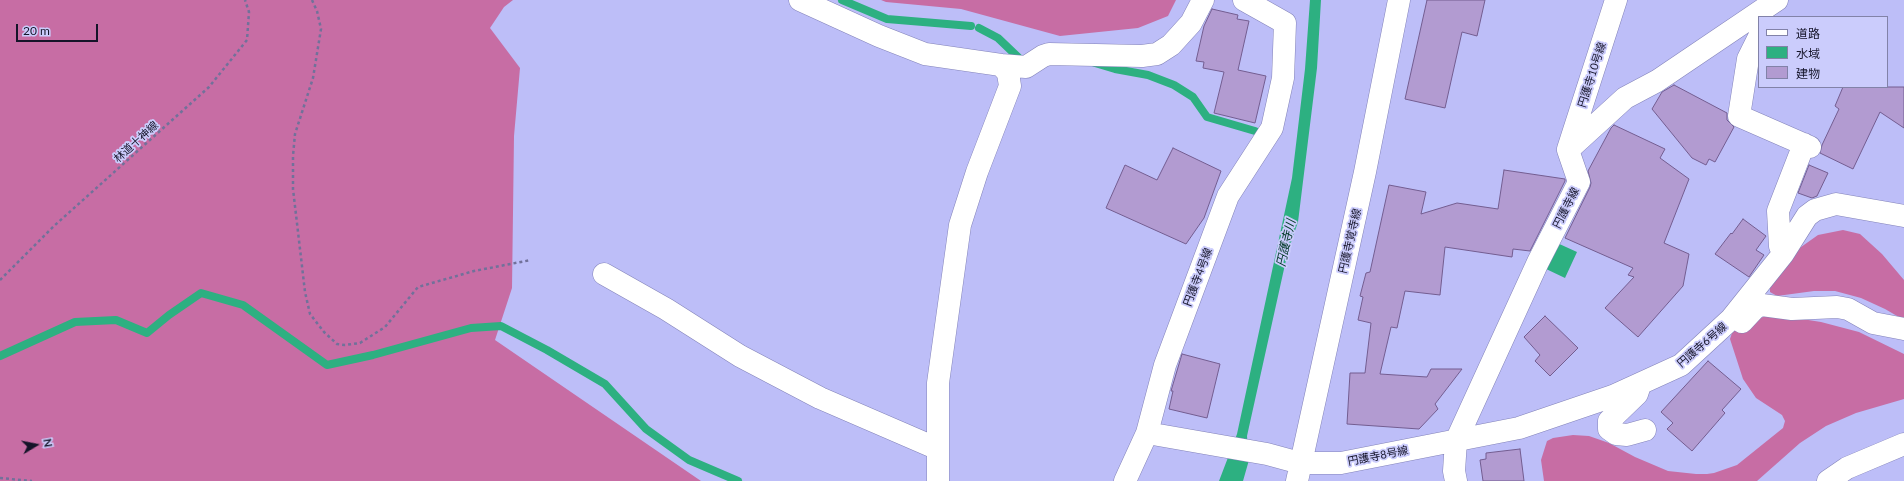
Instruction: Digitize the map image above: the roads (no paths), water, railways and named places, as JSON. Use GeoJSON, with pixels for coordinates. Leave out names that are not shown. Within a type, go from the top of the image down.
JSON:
{"type":"FeatureCollection","features":[{"type":"Feature","properties":{"kind":"street"},"geometry":{"type":"LineString","coordinates":[[800,0],[879,36],[925,54],[1001,65],[1026,67],[1043,56],[1049,54],[1142,56],[1157,54],[1171,45],[1191,23],[1203,0]]}},
{"type":"Feature","properties":{"kind":"street","name":"円護寺4号線"},"geometry":{"type":"LineString","coordinates":[[1147,433],[1165,366],[1228,196],[1272,128],[1283,78],[1286,23],[1244,0]]}},
{"type":"Feature","properties":{"kind":"street","name":"円護寺覚寺線"},"geometry":{"type":"LineString","coordinates":[[1299,472],[1365,172],[1399,0]]}},
{"type":"Feature","properties":{"kind":"street","name":"円護寺10号線"},"geometry":{"type":"LineString","coordinates":[[1568,150],[1616,0]]}},
{"type":"Feature","properties":{"kind":"street"},"geometry":{"type":"LineString","coordinates":[[1758,16],[1774,6]]}},
{"type":"Feature","properties":{"kind":"street"},"geometry":{"type":"LineString","coordinates":[[1568,150],[1625,98],[1657,81],[1758,16]]}},
{"type":"Feature","properties":{"kind":"street"},"geometry":{"type":"LineString","coordinates":[[1758,39],[1748,59],[1739,116],[1807,146],[1783,194],[1778,211],[1780,246],[1783,254]]}},
{"type":"Feature","properties":{"kind":"street"},"geometry":{"type":"LineString","coordinates":[[938,481],[938,383],[960,225],[977,172],[1010,86],[1008,74],[1001,65]]}},
{"type":"Feature","properties":{"kind":"street","name":"円護寺線"},"geometry":{"type":"LineString","coordinates":[[1456,481],[1454,471],[1456,441],[1538,262],[1579,182],[1568,150]]}},
{"type":"Feature","properties":{"kind":"street","name":"円護寺6号線"},"geometry":{"type":"LineString","coordinates":[[1456,441],[1519,428],[1613,396],[1681,365],[1732,318],[1783,254],[1807,216],[1825,206],[1836,204],[1904,216]]}},
{"type":"Feature","properties":{"kind":"street"},"geometry":{"type":"LineString","coordinates":[[604,274],[666,309],[740,356],[820,398],[938,449]]}},
{"type":"Feature","properties":{"kind":"street"},"geometry":{"type":"LineString","coordinates":[[1732,318],[1742,322],[1755,308],[1762,305],[1792,309],[1837,307],[1848,309],[1873,323],[1904,328]]}},
{"type":"Feature","properties":{"kind":"street"},"geometry":{"type":"LineString","coordinates":[[1641,384],[1637,394],[1609,421],[1609,429],[1616,434],[1627,436],[1645,430]]}},
{"type":"Feature","properties":{"kind":"street"},"geometry":{"type":"LineString","coordinates":[[1125,481],[1147,433],[1267,454],[1299,472]]}},
{"type":"Feature","properties":{"kind":"street","name":"円護寺8号線"},"geometry":{"type":"LineString","coordinates":[[1299,472],[1456,441]]}},
{"type":"Feature","properties":{"kind":"street"},"geometry":{"type":"LineString","coordinates":[[1828,481],[1847,468],[1904,444]]}},
{"type":"Feature","properties":{"kind":"water","name":"円護寺川"},"geometry":{"type":"Polygon","coordinates":[[[1310,0],[1321,0],[1317,68],[1298,222],[1288,251],[1247,436],[1249,460],[1243,481],[1219,481],[1237,434],[1292,178],[1305,69],[1310,0]]]}},
{"type":"Feature","properties":{"kind":"water"},"geometry":{"type":"Polygon","coordinates":[[[1555,242],[1577,252],[1565,278],[1544,268],[1555,242]]]}},
{"type":"Feature","properties":{"kind":"waterway"},"geometry":{"type":"LineString","coordinates":[[842,0],[887,19],[971,26]]}},
{"type":"Feature","properties":{"kind":"waterway"},"geometry":{"type":"LineString","coordinates":[[979,28],[998,38],[1021,60],[1023,60]]}},
{"type":"Feature","properties":{"kind":"waterway"},"geometry":{"type":"LineString","coordinates":[[1095,63],[1115,69],[1148,75],[1174,85],[1193,97],[1207,117],[1255,131]]}},
{"type":"Feature","properties":{"kind":"waterway"},"geometry":{"type":"LineString","coordinates":[[0,356],[75,322],[116,320],[147,333],[169,315],[201,293],[243,305],[327,365],[373,355],[471,328],[501,326],[547,350],[605,384],[646,429],[689,460],[738,481]]}}]}
